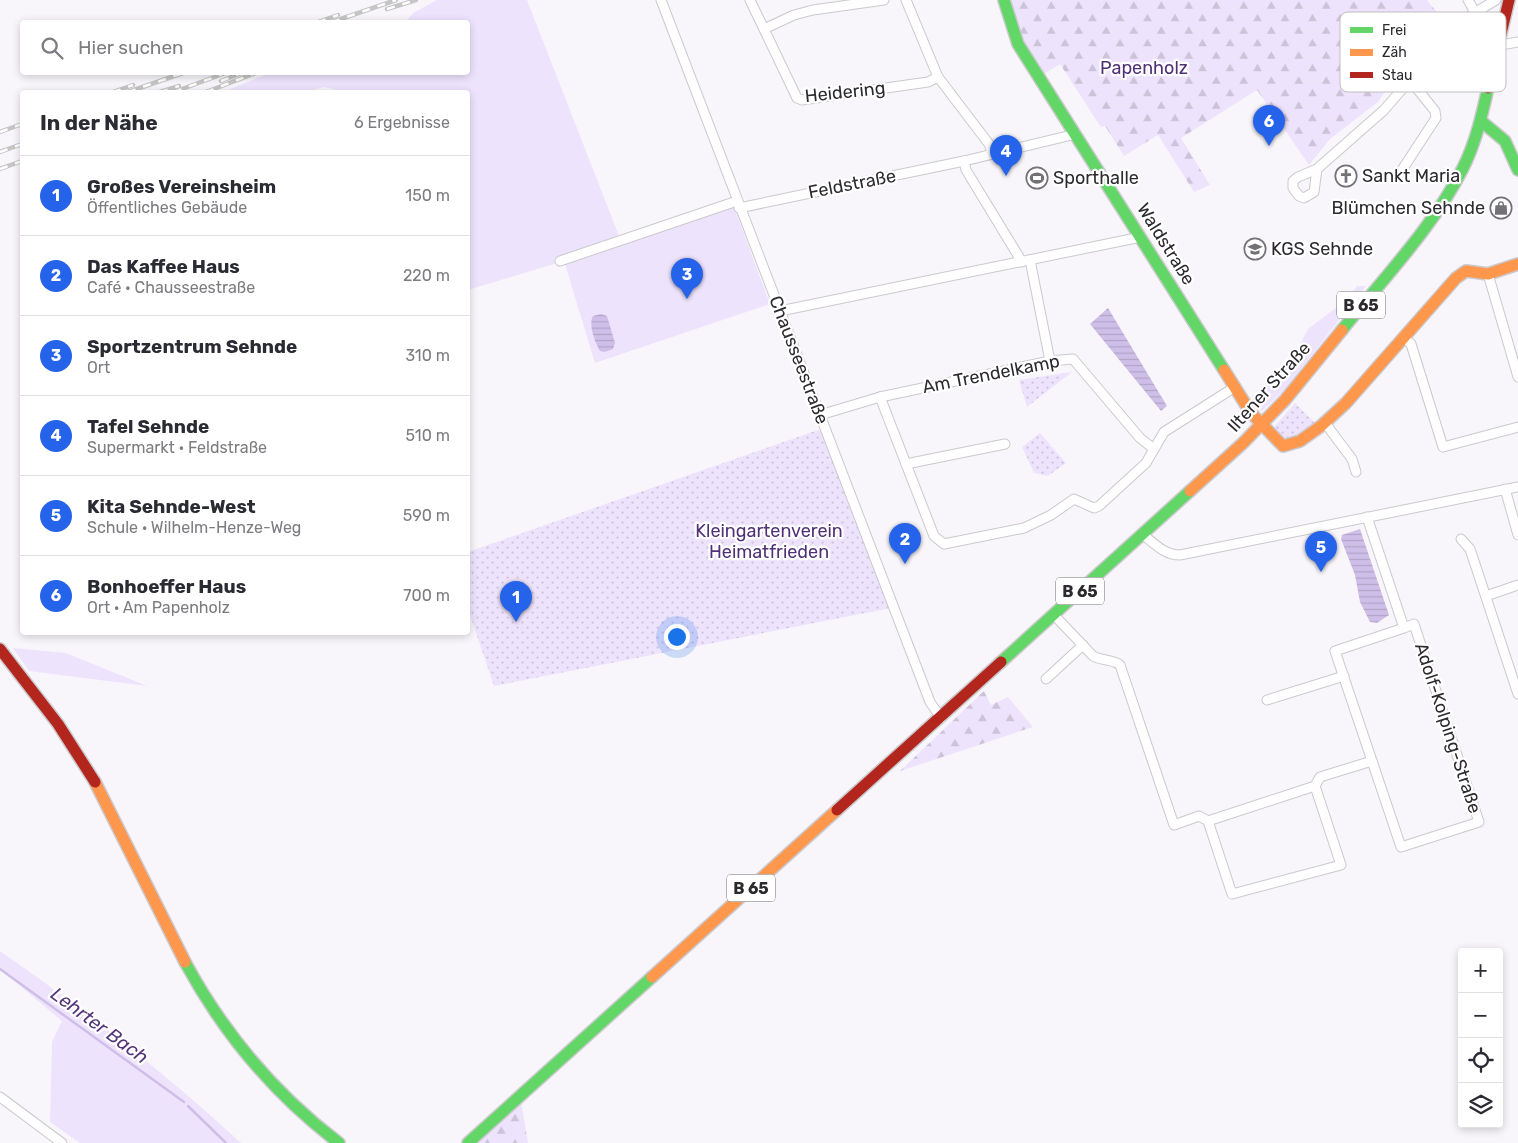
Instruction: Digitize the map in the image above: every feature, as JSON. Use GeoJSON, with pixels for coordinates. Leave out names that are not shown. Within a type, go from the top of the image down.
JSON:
{"type":"FeatureCollection","features":[{"type":"Feature","properties":{"kind":"main road","name":"Waldstraße"},"geometry":{"type":"LineString","coordinates":[[1004,0],[1018,44],[1235,386],[1262,425],[1283,446],[1290,447],[1306,439],[1325,423]]}},
{"type":"Feature","properties":{"kind":"main road","name":"Iltener Straße"},"geometry":{"type":"LineString","coordinates":[[941,718],[1262,425],[1285,400],[1438,210],[1463,168],[1481,121],[1488,92]]}},
{"type":"Feature","properties":{"kind":"main road"},"geometry":{"type":"LineString","coordinates":[[1481,121],[1504,137],[1511,148],[1518,170]]}},
{"type":"Feature","properties":{"kind":"main road"},"geometry":{"type":"LineString","coordinates":[[1325,423],[1356,393],[1456,278],[1466,271],[1488,274],[1518,264]]}},
{"type":"Feature","properties":{"kind":"main road"},"geometry":{"type":"LineString","coordinates":[[0,649],[50,712],[89,771],[195,981],[216,1016],[270,1084],[299,1112],[339,1143]]}},
{"type":"Feature","properties":{"kind":"main road","name":"B 65"},"geometry":{"type":"LineString","coordinates":[[468,1143],[941,718]]}},
{"type":"Feature","properties":{"kind":"street","name":"Chausseestraße"},"geometry":{"type":"LineString","coordinates":[[661,0],[930,702],[941,718]]}},
{"type":"Feature","properties":{"kind":"street","name":"Heidering"},"geometry":{"type":"LineString","coordinates":[[750,0],[794,94],[802,100],[928,82],[938,77]]}},
{"type":"Feature","properties":{"kind":"street"},"geometry":{"type":"LineString","coordinates":[[764,29],[813,10],[884,0]]}},
{"type":"Feature","properties":{"kind":"street"},"geometry":{"type":"LineString","coordinates":[[906,0],[938,77],[989,144],[993,154]]}},
{"type":"Feature","properties":{"kind":"street"},"geometry":{"type":"LineString","coordinates":[[1468,0],[1475,12],[1496,0]]}},
{"type":"Feature","properties":{"kind":"street"},"geometry":{"type":"LineString","coordinates":[[1317,169],[1384,110],[1400,92]]}},
{"type":"Feature","properties":{"kind":"street"},"geometry":{"type":"LineString","coordinates":[[1398,176],[1436,118],[1435,111],[1420,92]]}},
{"type":"Feature","properties":{"kind":"street","name":"Feldstraße"},"geometry":{"type":"LineString","coordinates":[[560,261],[738,205],[964,161],[1068,138],[1076,134]]}},
{"type":"Feature","properties":{"kind":"street"},"geometry":{"type":"LineString","coordinates":[[964,161],[966,170],[1026,261],[1050,361]]}},
{"type":"Feature","properties":{"kind":"street"},"geometry":{"type":"LineString","coordinates":[[780,311],[1140,237]]}},
{"type":"Feature","properties":{"kind":"street"},"geometry":{"type":"LineString","coordinates":[[1488,274],[1518,377]]}},
{"type":"Feature","properties":{"kind":"street"},"geometry":{"type":"LineString","coordinates":[[1404,338],[1411,344],[1443,447],[1518,426]]}},
{"type":"Feature","properties":{"kind":"street","name":"Am Trendelkamp"},"geometry":{"type":"LineString","coordinates":[[820,415],[880,397],[1050,361],[1073,359],[1140,438],[1154,449]]}},
{"type":"Feature","properties":{"kind":"street"},"geometry":{"type":"LineString","coordinates":[[880,397],[934,536],[944,544],[1024,528],[1051,515],[1074,499],[1094,508],[1099,506],[1146,463],[1164,432],[1235,386]]}},
{"type":"Feature","properties":{"kind":"street"},"geometry":{"type":"LineString","coordinates":[[1325,423],[1352,459],[1356,472]]}},
{"type":"Feature","properties":{"kind":"street"},"geometry":{"type":"LineString","coordinates":[[906,464],[1005,444]]}},
{"type":"Feature","properties":{"kind":"street"},"geometry":{"type":"LineString","coordinates":[[1142,534],[1164,552],[1180,555],[1518,487]]}},
{"type":"Feature","properties":{"kind":"street"},"geometry":{"type":"LineString","coordinates":[[1505,490],[1518,536]]}},
{"type":"Feature","properties":{"kind":"street","name":"Adolf-Kolping-Straße"},"geometry":{"type":"LineString","coordinates":[[1367,517],[1404,628]]}},
{"type":"Feature","properties":{"kind":"street"},"geometry":{"type":"LineString","coordinates":[[1461,539],[1470,549],[1518,694]]}},
{"type":"Feature","properties":{"kind":"street"},"geometry":{"type":"LineString","coordinates":[[1486,596],[1518,585]]}},
{"type":"Feature","properties":{"kind":"street"},"geometry":{"type":"LineString","coordinates":[[1054,615],[1093,656],[1100,660],[1114,661],[1120,665],[1174,825],[1199,816],[1208,821],[1232,894],[1342,865],[1316,786],[1320,778],[1372,761]]}},
{"type":"Feature","properties":{"kind":"street","name":"Adolf-Kolping-Straße"},"geometry":{"type":"LineString","coordinates":[[1414,624],[1479,822],[1401,847],[1344,676],[1336,650],[1414,624]]}},
{"type":"Feature","properties":{"kind":"street"},"geometry":{"type":"LineString","coordinates":[[1046,680],[1083,645]]}},
{"type":"Feature","properties":{"kind":"street"},"geometry":{"type":"LineString","coordinates":[[1267,700],[1344,676]]}},
{"type":"Feature","properties":{"kind":"street"},"geometry":{"type":"LineString","coordinates":[[1208,821],[1316,786]]}},
{"type":"Feature","properties":{"kind":"street"},"geometry":{"type":"LineString","coordinates":[[0,1097],[62,1143]]}},
{"type":"Feature","properties":{"kind":"green space"},"geometry":{"type":"Polygon","coordinates":[[[437,0],[527,0],[621,241],[734,207],[770,304],[595,363],[564,261],[470,289],[470,90],[337,90],[324,87],[313,90],[228,90],[265,75],[470,75],[470,20],[407,20],[413,13],[437,0]]]}},
{"type":"Feature","properties":{"kind":"green space","name":"Papenholz"},"geometry":{"type":"Polygon","coordinates":[[[1009,0],[1427,0],[1437,12],[1340,12],[1340,92],[1385,92],[1378,102],[1330,139],[1309,165],[1257,90],[1181,138],[1210,185],[1194,192],[1158,135],[1124,156],[1105,126],[1101,127],[1060,64],[1044,74],[1021,38],[1009,0]]]}},
{"type":"Feature","properties":{"kind":"green space"},"geometry":{"type":"Polygon","coordinates":[[[1357,286],[1366,286],[1285,389],[1262,411],[1256,410],[1250,402],[1277,374],[1299,346],[1308,329],[1349,298],[1357,286]]]}},
{"type":"Feature","properties":{"kind":"green space"},"geometry":{"type":"Polygon","coordinates":[[[1072,372],[1027,407],[1019,380],[1072,372]]]}},
{"type":"Feature","properties":{"kind":"green space"},"geometry":{"type":"Polygon","coordinates":[[[1295,403],[1316,424],[1290,444],[1274,432],[1275,426],[1295,403]]]}},
{"type":"Feature","properties":{"kind":"green space","name":"Kleingartenverein Heimatfrieden"},"geometry":{"type":"Polygon","coordinates":[[[821,429],[891,608],[494,686],[470,615],[470,551],[821,429]]]}},
{"type":"Feature","properties":{"kind":"green space"},"geometry":{"type":"Polygon","coordinates":[[[1040,433],[1066,463],[1048,476],[1034,473],[1022,447],[1040,433]]]}},
{"type":"Feature","properties":{"kind":"green space"},"geometry":{"type":"Polygon","coordinates":[[[13,648],[66,653],[147,686],[29,671],[13,648]]]}},
{"type":"Feature","properties":{"kind":"green space"},"geometry":{"type":"Polygon","coordinates":[[[984,691],[991,705],[1008,697],[1033,727],[900,771],[984,691]]]}},
{"type":"Feature","properties":{"kind":"green space"},"geometry":{"type":"Polygon","coordinates":[[[0,951],[124,1043],[241,1143],[80,1143],[50,1122],[52,1042],[62,1021],[0,969],[0,951]]]}},
{"type":"Feature","properties":{"kind":"green space"},"geometry":{"type":"Polygon","coordinates":[[[521,1101],[528,1143],[477,1143],[521,1101]]]}},
{"type":"Feature","properties":{"kind":"shaded area"},"geometry":{"type":"Polygon","coordinates":[[[1108,308],[1167,406],[1161,411],[1090,324],[1108,308]]]}},
{"type":"Feature","properties":{"kind":"shaded area"},"geometry":{"type":"Polygon","coordinates":[[[601,314],[607,316],[615,343],[613,349],[605,352],[600,351],[594,339],[591,324],[593,316],[601,314]]]}},
{"type":"Feature","properties":{"kind":"shaded area"},"geometry":{"type":"Polygon","coordinates":[[[1360,529],[1389,615],[1377,623],[1370,622],[1360,602],[1355,575],[1341,539],[1342,535],[1360,529]]]}},
{"type":"Feature","properties":{"kind":"waterway","name":"Lehrter Bach"},"geometry":{"type":"LineString","coordinates":[[0,969],[184,1102]]}},
{"type":"Feature","properties":{"kind":"waterway","name":"Lehrter Bach"},"geometry":{"type":"LineString","coordinates":[[188,1106],[226,1143]]}},
{"type":"Feature","properties":{"kind":"railway"},"geometry":{"type":"LineString","coordinates":[[338,20],[396,0]]}},
{"type":"Feature","properties":{"kind":"railway"},"geometry":{"type":"LineString","coordinates":[[387,9],[416,0]]}},
{"type":"Feature","properties":{"kind":"railway"},"geometry":{"type":"LineString","coordinates":[[324,20],[338,15]]}},
{"type":"Feature","properties":{"kind":"railway"},"geometry":{"type":"LineString","coordinates":[[134,90],[177,75]]}},
{"type":"Feature","properties":{"kind":"railway"},"geometry":{"type":"LineString","coordinates":[[179,90],[220,75]]}},
{"type":"Feature","properties":{"kind":"railway"},"geometry":{"type":"LineString","coordinates":[[221,81],[236,75]]}},
{"type":"Feature","properties":{"kind":"railway"},"geometry":{"type":"LineString","coordinates":[[211,90],[250,75]]}},
{"type":"Feature","properties":{"kind":"railway"},"geometry":{"type":"LineString","coordinates":[[119,90],[133,85]]}},
{"type":"Feature","properties":{"kind":"railway"},"geometry":{"type":"LineString","coordinates":[[166,90],[179,86]]}},
{"type":"Feature","properties":{"kind":"railway"},"geometry":{"type":"LineString","coordinates":[[0,132],[20,125]]}},
{"type":"Feature","properties":{"kind":"railway"},"geometry":{"type":"LineString","coordinates":[[0,152],[20,145]]}},
{"type":"Feature","properties":{"kind":"railway"},"geometry":{"type":"LineString","coordinates":[[0,169],[20,162]]}},
{"type":"Feature","properties":{"kind":"traffic: fast"},"geometry":{"type":"LineString","coordinates":[[1004,0],[1018,44],[1224,370]]}},
{"type":"Feature","properties":{"kind":"traffic: fast"},"geometry":{"type":"LineString","coordinates":[[1342,330],[1407,252],[1438,211],[1451,190],[1472,148],[1487,92]]}},
{"type":"Feature","properties":{"kind":"traffic: fast"},"geometry":{"type":"LineString","coordinates":[[1481,121],[1505,141],[1518,170]]}},
{"type":"Feature","properties":{"kind":"traffic: fast"},"geometry":{"type":"LineString","coordinates":[[1001,662],[1190,491]]}},
{"type":"Feature","properties":{"kind":"traffic: fast"},"geometry":{"type":"LineString","coordinates":[[185,962],[216,1014],[252,1061],[293,1104],[339,1143]]}},
{"type":"Feature","properties":{"kind":"traffic: fast"},"geometry":{"type":"LineString","coordinates":[[468,1143],[652,977]]}},
{"type":"Feature","properties":{"kind":"traffic: slow"},"geometry":{"type":"LineString","coordinates":[[1224,370],[1251,413],[1283,446],[1300,441],[1321,426],[1346,403],[1456,278],[1466,271],[1488,274],[1518,264]]}},
{"type":"Feature","properties":{"kind":"traffic: slow"},"geometry":{"type":"LineString","coordinates":[[1190,491],[1243,443],[1285,400],[1342,330]]}},
{"type":"Feature","properties":{"kind":"traffic: slow"},"geometry":{"type":"LineString","coordinates":[[95,782],[185,962]]}},
{"type":"Feature","properties":{"kind":"traffic: slow"},"geometry":{"type":"LineString","coordinates":[[652,977],[837,810]]}},
{"type":"Feature","properties":{"kind":"traffic: jam"},"geometry":{"type":"LineString","coordinates":[[1506,13],[1509,0]]}},
{"type":"Feature","properties":{"kind":"traffic: jam"},"geometry":{"type":"LineString","coordinates":[[0,649],[58,724],[95,782]]}},
{"type":"Feature","properties":{"kind":"traffic: jam"},"geometry":{"type":"LineString","coordinates":[[837,810],[1001,662]]}},
{"type":"Feature","properties":{"kind":"place","name":"Bonhoeffer Haus"},"geometry":{"type":"Point","coordinates":[1269,146]}},
{"type":"Feature","properties":{"kind":"place","name":"Tafel Sehnde"},"geometry":{"type":"Point","coordinates":[1006,176]}},
{"type":"Feature","properties":{"kind":"place","name":"Sankt Maria"},"geometry":{"type":"Point","coordinates":[1346,176]}},
{"type":"Feature","properties":{"kind":"place","name":"Sporthalle"},"geometry":{"type":"Point","coordinates":[1037,178]}},
{"type":"Feature","properties":{"kind":"place","name":"Blümchen Sehnde"},"geometry":{"type":"Point","coordinates":[1501,208]}},
{"type":"Feature","properties":{"kind":"place","name":"KGS Sehnde"},"geometry":{"type":"Point","coordinates":[1255,249]}},
{"type":"Feature","properties":{"kind":"place","name":"Sportzentrum Sehnde"},"geometry":{"type":"Point","coordinates":[687,299]}},
{"type":"Feature","properties":{"kind":"place","name":"Das Kaffee Haus"},"geometry":{"type":"Point","coordinates":[905,564]}},
{"type":"Feature","properties":{"kind":"place","name":"Kita Sehnde-West"},"geometry":{"type":"Point","coordinates":[1321,572]}},
{"type":"Feature","properties":{"kind":"place","name":"Großes Vereinsheim"},"geometry":{"type":"Point","coordinates":[516,622]}}]}
